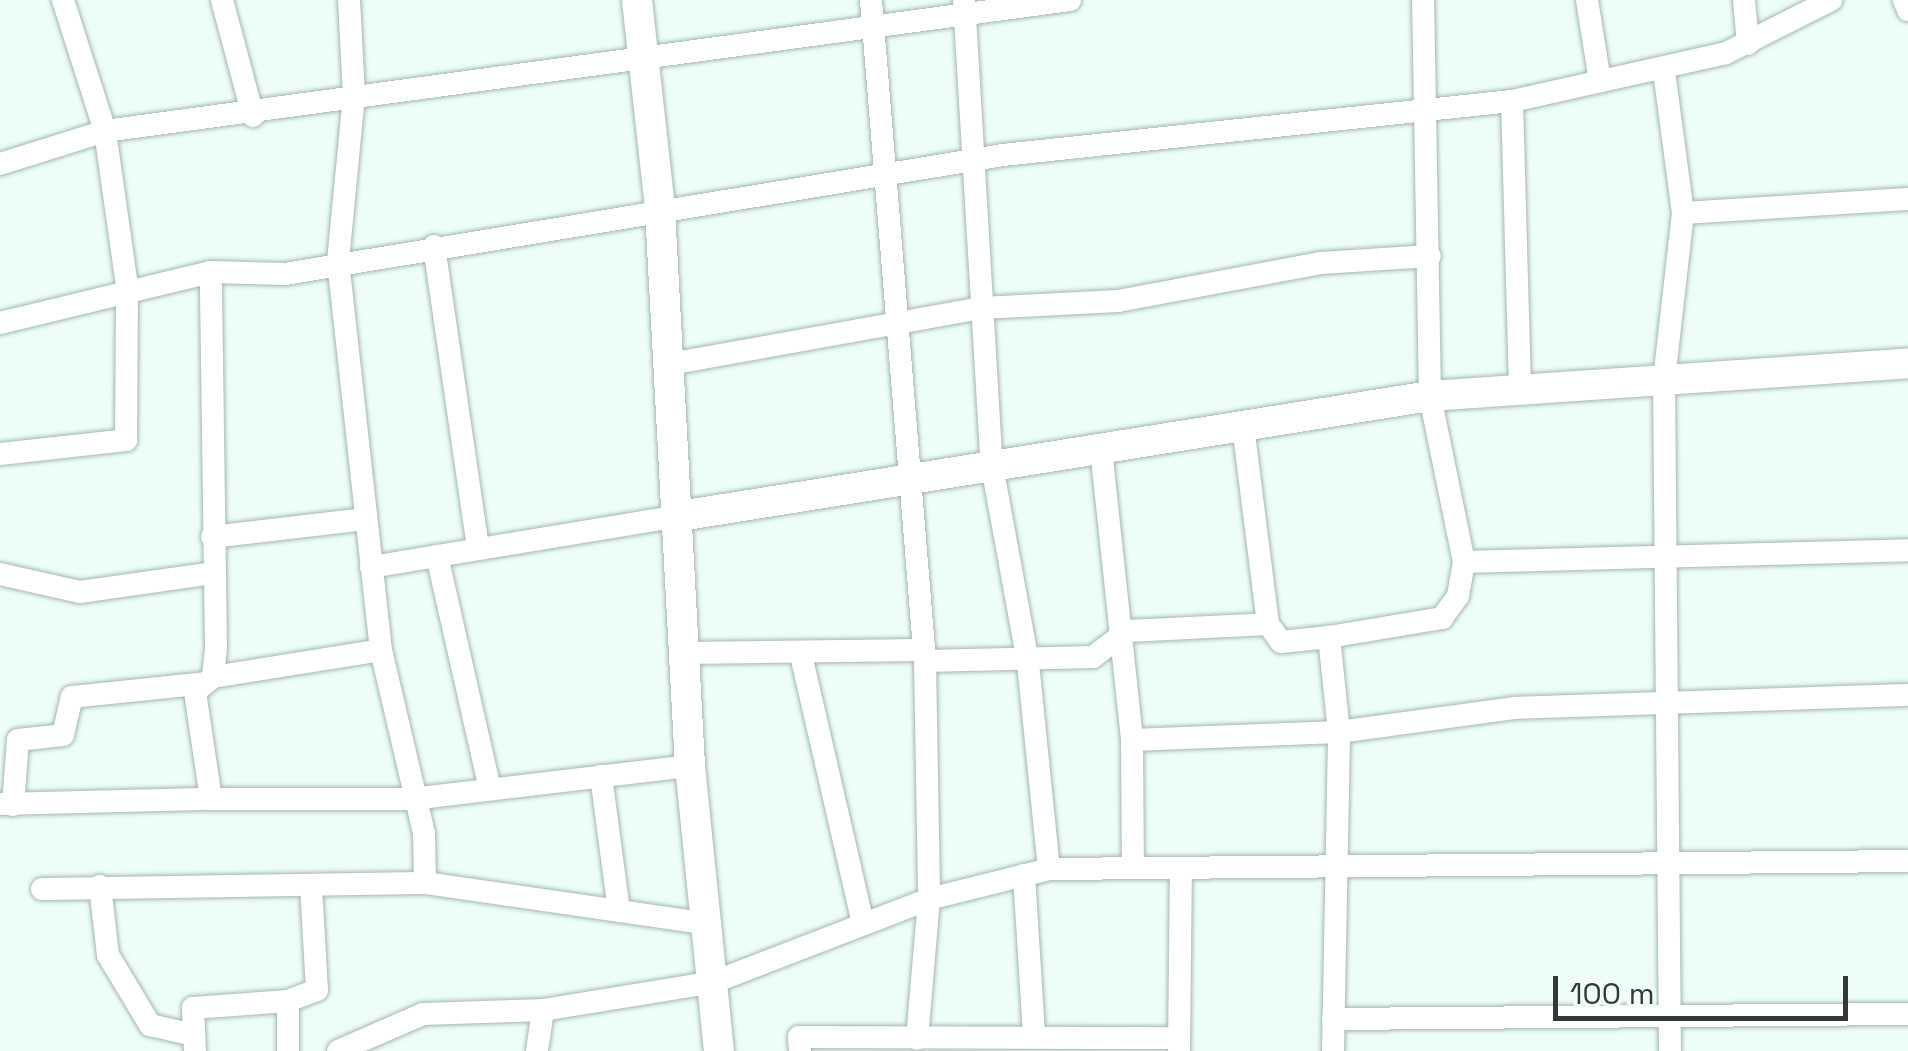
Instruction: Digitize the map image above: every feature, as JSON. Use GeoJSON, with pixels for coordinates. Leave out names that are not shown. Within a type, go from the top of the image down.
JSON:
{"type":"FeatureCollection","features":[{"type":"Feature","properties":{"kind":"street"},"geometry":{"type":"LineString","coordinates":[[0,454],[126,440],[127,286],[105,131],[63,0]]}},
{"type":"Feature","properties":{"kind":"street"},"geometry":{"type":"LineString","coordinates":[[222,0],[254,116]]}},
{"type":"Feature","properties":{"kind":"street"},"geometry":{"type":"LineString","coordinates":[[349,0],[354,95],[338,261],[381,650],[425,883]]}},
{"type":"Feature","properties":{"kind":"street"},"geometry":{"type":"LineString","coordinates":[[637,0],[660,210],[680,516],[690,766],[719,1051]]}},
{"type":"Feature","properties":{"kind":"street"},"geometry":{"type":"LineString","coordinates":[[871,0],[889,173],[923,655],[929,899],[917,1038]]}},
{"type":"Feature","properties":{"kind":"street"},"geometry":{"type":"LineString","coordinates":[[0,164],[105,131],[254,116],[354,95],[874,26],[965,7],[1070,0]]}},
{"type":"Feature","properties":{"kind":"street"},"geometry":{"type":"LineString","coordinates":[[1243,426],[1268,624],[1281,642],[1329,638],[1442,618],[1458,596],[1464,562],[1430,396],[1431,109],[1424,0]]}},
{"type":"Feature","properties":{"kind":"street"},"geometry":{"type":"LineString","coordinates":[[1586,0],[1600,81]]}},
{"type":"Feature","properties":{"kind":"street"},"geometry":{"type":"LineString","coordinates":[[1744,0],[1748,44]]}},
{"type":"Feature","properties":{"kind":"street"},"geometry":{"type":"LineString","coordinates":[[0,323],[127,286],[211,272],[285,274],[338,261],[975,159],[1512,100],[1664,71],[1748,44],[1832,0]]}},
{"type":"Feature","properties":{"kind":"street"},"geometry":{"type":"LineString","coordinates":[[1904,0],[1908,10]]}},
{"type":"Feature","properties":{"kind":"street"},"geometry":{"type":"LineString","coordinates":[[965,7],[992,466],[1028,662],[1049,869]]}},
{"type":"Feature","properties":{"kind":"street"},"geometry":{"type":"LineString","coordinates":[[1664,71],[1683,213],[1664,380],[1670,1051]]}},
{"type":"Feature","properties":{"kind":"street"},"geometry":{"type":"LineString","coordinates":[[1512,100],[1520,390]]}},
{"type":"Feature","properties":{"kind":"street"},"geometry":{"type":"LineString","coordinates":[[1683,213],[1908,199]]}},
{"type":"Feature","properties":{"kind":"street"},"geometry":{"type":"LineString","coordinates":[[434,246],[478,548]]}},
{"type":"Feature","properties":{"kind":"street"},"geometry":{"type":"LineString","coordinates":[[670,364],[900,326],[981,308],[1118,301],[1321,263],[1430,256]]}},
{"type":"Feature","properties":{"kind":"street"},"geometry":{"type":"LineString","coordinates":[[211,272],[213,573],[206,681],[211,799]]}},
{"type":"Feature","properties":{"kind":"street"},"geometry":{"type":"LineString","coordinates":[[371,567],[1430,396],[1908,363]]}},
{"type":"Feature","properties":{"kind":"street"},"geometry":{"type":"LineString","coordinates":[[1101,448],[1127,630],[1133,868]]}},
{"type":"Feature","properties":{"kind":"street"},"geometry":{"type":"LineString","coordinates":[[212,537],[365,518]]}},
{"type":"Feature","properties":{"kind":"street"},"geometry":{"type":"LineString","coordinates":[[1464,562],[1665,561],[1908,550]]}},
{"type":"Feature","properties":{"kind":"street"},"geometry":{"type":"LineString","coordinates":[[437,556],[490,790]]}},
{"type":"Feature","properties":{"kind":"street"},"geometry":{"type":"LineString","coordinates":[[0,574],[80,592],[213,573]]}},
{"type":"Feature","properties":{"kind":"street"},"geometry":{"type":"LineString","coordinates":[[685,654],[923,655],[1028,662],[1092,658],[1127,630],[1268,624]]}},
{"type":"Feature","properties":{"kind":"street"},"geometry":{"type":"LineString","coordinates":[[1329,638],[1338,732],[1331,866],[1333,1051]]}},
{"type":"Feature","properties":{"kind":"street"},"geometry":{"type":"LineString","coordinates":[[381,650],[206,681],[72,697],[62,735],[18,740],[6,805],[412,799],[690,766]]}},
{"type":"Feature","properties":{"kind":"street"},"geometry":{"type":"LineString","coordinates":[[801,656],[862,924]]}},
{"type":"Feature","properties":{"kind":"street"},"geometry":{"type":"LineString","coordinates":[[1132,740],[1338,732],[1478,712],[1908,696]]}},
{"type":"Feature","properties":{"kind":"street"},"geometry":{"type":"LineString","coordinates":[[601,776],[619,911]]}},
{"type":"Feature","properties":{"kind":"street"},"geometry":{"type":"LineString","coordinates":[[338,1051],[423,1014],[542,1010],[714,982],[929,899],[1049,869],[1668,858],[1908,860]]}},
{"type":"Feature","properties":{"kind":"street"},"geometry":{"type":"LineString","coordinates":[[800,1051],[799,1037],[892,1044],[917,1038],[1034,1034],[1179,1044],[1181,868]]}},
{"type":"Feature","properties":{"kind":"street"},"geometry":{"type":"LineString","coordinates":[[1024,875],[1034,1034]]}},
{"type":"Feature","properties":{"kind":"street"},"geometry":{"type":"LineString","coordinates":[[42,889],[425,883],[708,924]]}},
{"type":"Feature","properties":{"kind":"street"},"geometry":{"type":"LineString","coordinates":[[100,886],[108,955],[150,1025],[195,1043],[193,1008],[288,1001],[317,990],[311,886]]}},
{"type":"Feature","properties":{"kind":"street"},"geometry":{"type":"LineString","coordinates":[[288,1001],[288,1051]]}},
{"type":"Feature","properties":{"kind":"street"},"geometry":{"type":"LineString","coordinates":[[536,1051],[542,1010]]}},
{"type":"Feature","properties":{"kind":"street"},"geometry":{"type":"LineString","coordinates":[[1332,1019],[1908,1014]]}}]}
